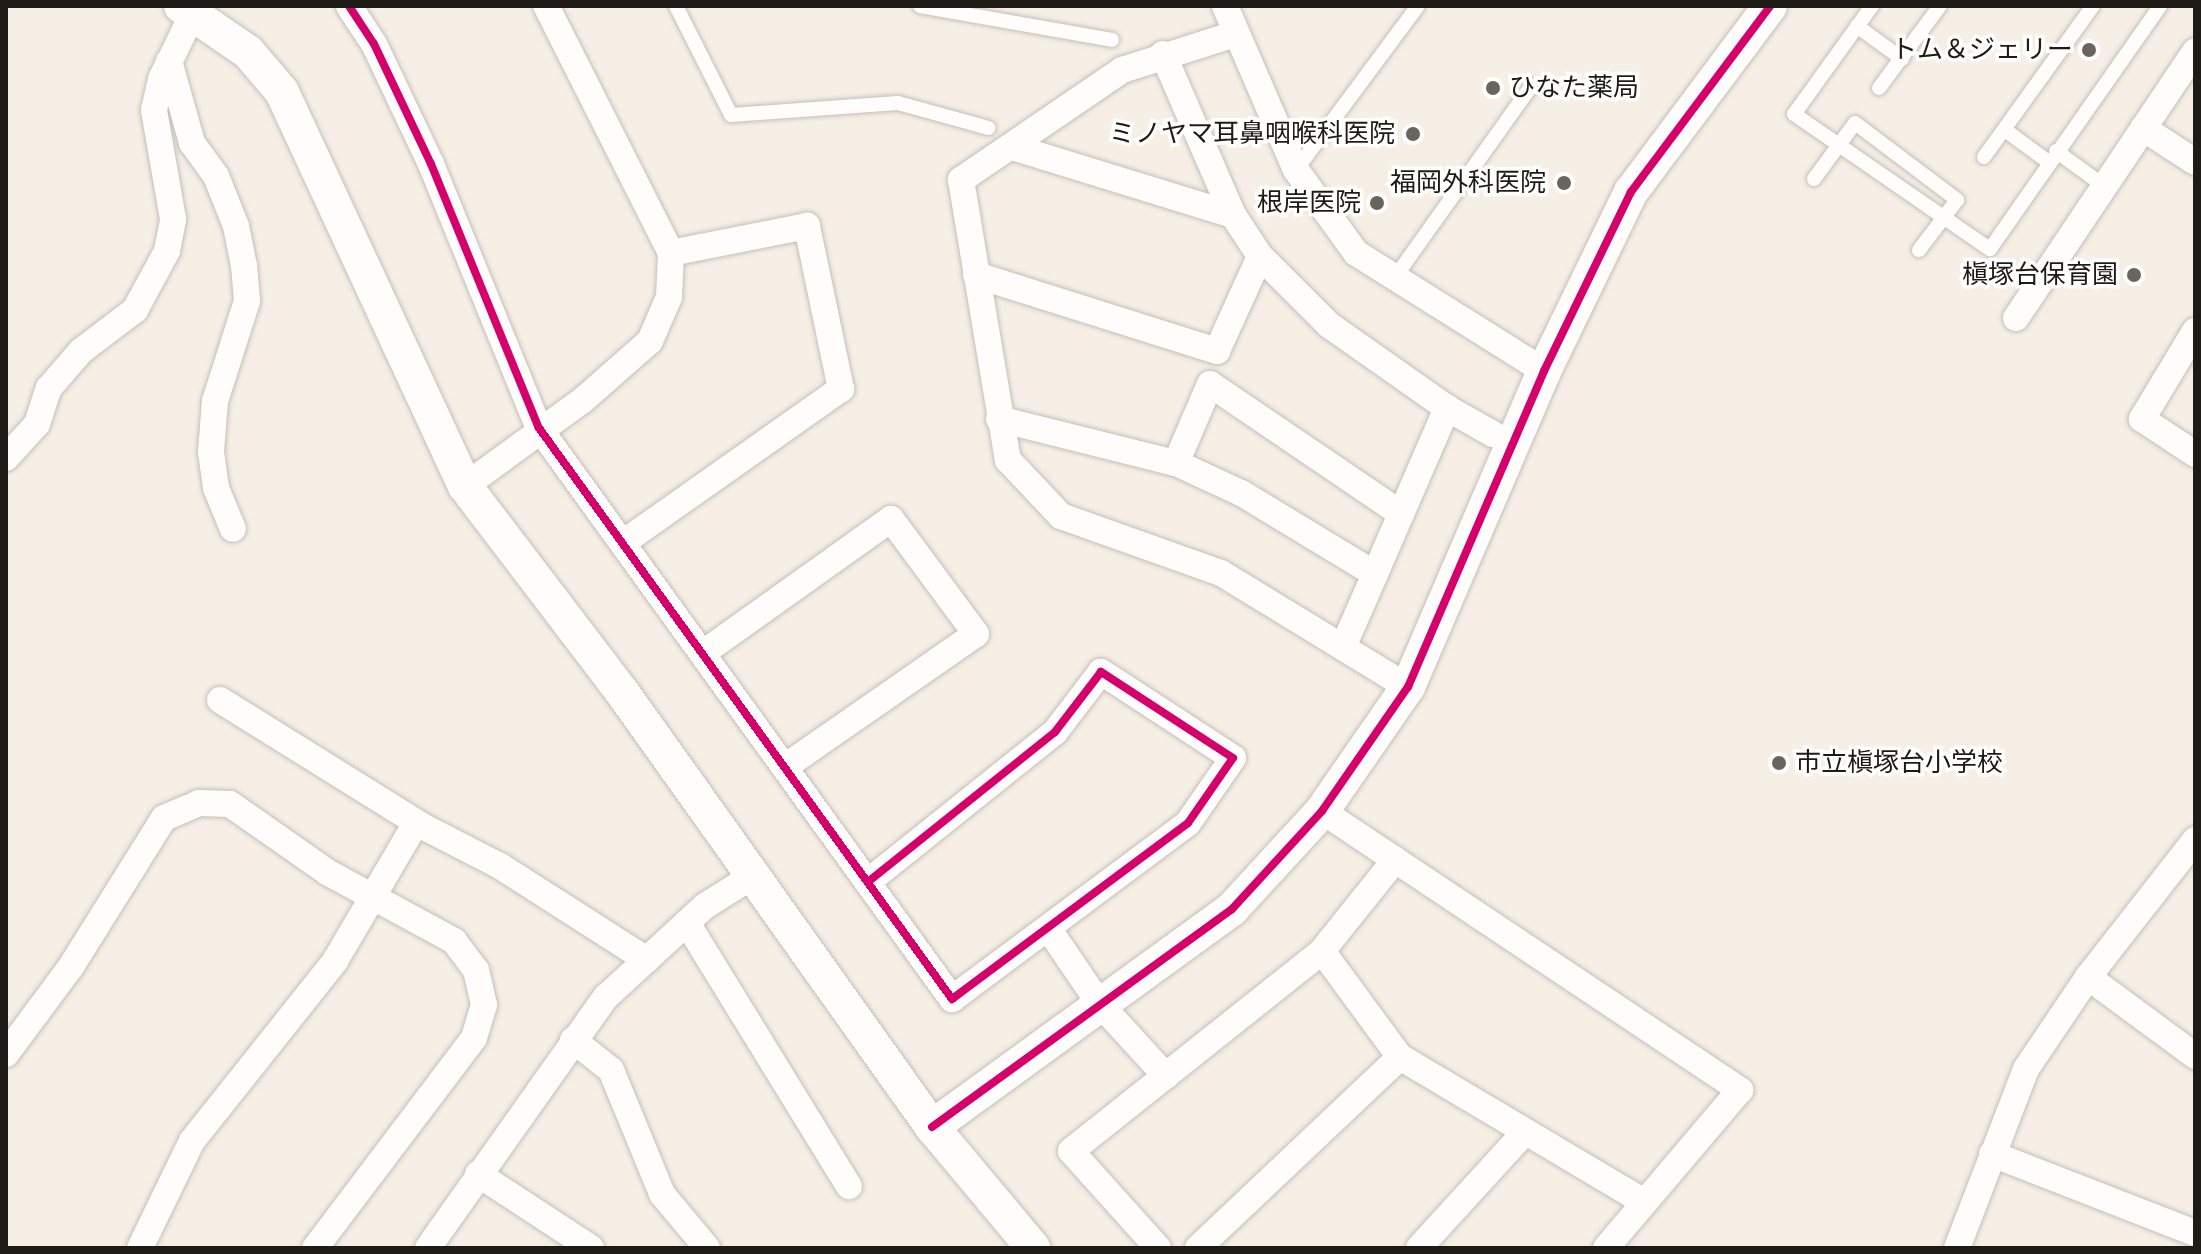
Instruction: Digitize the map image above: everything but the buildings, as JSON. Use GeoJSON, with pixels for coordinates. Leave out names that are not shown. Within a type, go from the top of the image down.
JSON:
{"type":"FeatureCollection","features":[{"type":"Feature","properties":{"kind":"street"},"geometry":{"type":"LineString","coordinates":[[349,6],[374,44],[431,164],[539,428],[952,999],[1188,823],[1233,758],[1101,672],[1055,732],[868,882]]}},
{"type":"Feature","properties":{"kind":"street"},"geometry":{"type":"LineString","coordinates":[[465,486],[539,428],[583,400],[650,341],[669,297],[671,253],[546,6]]}},
{"type":"Feature","properties":{"kind":"street"},"geometry":{"type":"LineString","coordinates":[[1225,6],[1296,170],[1356,253],[1393,280],[1544,371]]}},
{"type":"Feature","properties":{"kind":"street"},"geometry":{"type":"LineString","coordinates":[[932,1127],[1232,909],[1322,811],[1408,687],[1544,371],[1631,192],[1770,6]]}},
{"type":"Feature","properties":{"kind":"street"},"geometry":{"type":"LineString","coordinates":[[6,458],[37,424],[49,388],[81,351],[135,310],[167,251],[173,219],[154,110],[187,10],[248,52],[282,92],[465,486],[622,692],[932,1127],[1033,1248]]}},
{"type":"Feature","properties":{"kind":"street"},"geometry":{"type":"LineString","coordinates":[[1235,34],[1163,54],[1122,70],[961,180],[1008,460],[1061,516],[1221,573],[1408,687]]}},
{"type":"Feature","properties":{"kind":"street"},"geometry":{"type":"LineString","coordinates":[[2016,318],[2195,52]]}},
{"type":"Feature","properties":{"kind":"street"},"geometry":{"type":"LineString","coordinates":[[1163,54],[1233,215],[1260,256],[1329,325],[1447,408],[1493,434]]}},
{"type":"Feature","properties":{"kind":"street"},"geometry":{"type":"LineString","coordinates":[[169,61],[192,143],[216,176],[236,226],[244,266],[247,301],[215,401],[211,452],[216,488],[233,529]]}},
{"type":"Feature","properties":{"kind":"street"},"geometry":{"type":"LineString","coordinates":[[2143,128],[2195,162]]}},
{"type":"Feature","properties":{"kind":"street"},"geometry":{"type":"LineString","coordinates":[[1012,147],[1233,215]]}},
{"type":"Feature","properties":{"kind":"street"},"geometry":{"type":"LineString","coordinates":[[624,542],[841,389],[807,226],[671,253]]}},
{"type":"Feature","properties":{"kind":"street"},"geometry":{"type":"LineString","coordinates":[[1176,463],[1210,384],[1217,351],[1260,256]]}},
{"type":"Feature","properties":{"kind":"street"},"geometry":{"type":"LineString","coordinates":[[976,275],[1217,351]]}},
{"type":"Feature","properties":{"kind":"street"},"geometry":{"type":"LineString","coordinates":[[2195,331],[2142,419],[2195,454]]}},
{"type":"Feature","properties":{"kind":"street"},"geometry":{"type":"LineString","coordinates":[[1210,384],[1401,514]]}},
{"type":"Feature","properties":{"kind":"street"},"geometry":{"type":"LineString","coordinates":[[1343,647],[1447,408]]}},
{"type":"Feature","properties":{"kind":"street"},"geometry":{"type":"LineString","coordinates":[[999,419],[1176,463],[1241,493],[1375,574]]}},
{"type":"Feature","properties":{"kind":"street"},"geometry":{"type":"LineString","coordinates":[[703,653],[891,519],[976,634],[786,766]]}},
{"type":"Feature","properties":{"kind":"street"},"geometry":{"type":"LineString","coordinates":[[220,700],[416,823],[500,866],[647,960]]}},
{"type":"Feature","properties":{"kind":"street"},"geometry":{"type":"LineString","coordinates":[[6,1054],[72,965],[164,818],[187,808],[230,804],[373,898],[454,941],[476,970],[484,1005],[474,1038],[315,1248]]}},
{"type":"Feature","properties":{"kind":"street"},"geometry":{"type":"LineString","coordinates":[[1322,811],[1740,1090],[1606,1248]]}},
{"type":"Feature","properties":{"kind":"street"},"geometry":{"type":"LineString","coordinates":[[140,1248],[192,1141],[303,1005],[373,898],[416,823]]}},
{"type":"Feature","properties":{"kind":"street"},"geometry":{"type":"LineString","coordinates":[[1957,1248],[2026,1069],[2088,977],[2189,856]]}},
{"type":"Feature","properties":{"kind":"street"},"geometry":{"type":"LineString","coordinates":[[1158,1248],[1071,1151],[1322,951],[1395,860]]}},
{"type":"Feature","properties":{"kind":"street"},"geometry":{"type":"LineString","coordinates":[[428,1248],[606,997],[687,923],[751,877]]}},
{"type":"Feature","properties":{"kind":"street"},"geometry":{"type":"LineString","coordinates":[[687,923],[849,1186]]}},
{"type":"Feature","properties":{"kind":"street"},"geometry":{"type":"LineString","coordinates":[[1048,928],[1099,1003],[1166,1076]]}},
{"type":"Feature","properties":{"kind":"street"},"geometry":{"type":"LineString","coordinates":[[1322,951],[1400,1057],[1644,1202]]}},
{"type":"Feature","properties":{"kind":"street"},"geometry":{"type":"LineString","coordinates":[[2088,977],[2195,1056]]}},
{"type":"Feature","properties":{"kind":"street"},"geometry":{"type":"LineString","coordinates":[[573,1040],[611,1070],[662,1194],[707,1248]]}},
{"type":"Feature","properties":{"kind":"street"},"geometry":{"type":"LineString","coordinates":[[1198,1248],[1400,1057]]}},
{"type":"Feature","properties":{"kind":"street"},"geometry":{"type":"LineString","coordinates":[[1419,1248],[1524,1133]]}},
{"type":"Feature","properties":{"kind":"street"},"geometry":{"type":"LineString","coordinates":[[1992,1154],[2195,1233]]}},
{"type":"Feature","properties":{"kind":"street"},"geometry":{"type":"LineString","coordinates":[[478,1174],[591,1248]]}},
{"type":"Feature","properties":{"kind":"lane"},"geometry":{"type":"LineString","coordinates":[[676,6],[731,115],[898,103],[989,128]]}},
{"type":"Feature","properties":{"kind":"lane"},"geometry":{"type":"LineString","coordinates":[[920,6],[1112,40]]}},
{"type":"Feature","properties":{"kind":"lane"},"geometry":{"type":"LineString","coordinates":[[1296,170],[1418,6]]}},
{"type":"Feature","properties":{"kind":"lane"},"geometry":{"type":"LineString","coordinates":[[1851,6],[1865,15],[1902,59]]}},
{"type":"Feature","properties":{"kind":"lane"},"geometry":{"type":"LineString","coordinates":[[1879,88],[1940,6]]}},
{"type":"Feature","properties":{"kind":"lane"},"geometry":{"type":"LineString","coordinates":[[1984,157],[2093,6]]}},
{"type":"Feature","properties":{"kind":"lane"},"geometry":{"type":"LineString","coordinates":[[1865,15],[1794,114],[1990,249],[2160,6]]}},
{"type":"Feature","properties":{"kind":"lane"},"geometry":{"type":"LineString","coordinates":[[1393,280],[1532,85]]}},
{"type":"Feature","properties":{"kind":"lane"},"geometry":{"type":"LineString","coordinates":[[1814,179],[1855,123],[1957,200],[1919,250]]}},
{"type":"Feature","properties":{"kind":"lane"},"geometry":{"type":"LineString","coordinates":[[2005,130],[2104,186]]}},
{"type":"Feature","properties":{"kind":"cycle path"},"geometry":{"type":"LineString","coordinates":[[349,6],[374,44],[431,164],[539,428],[952,999],[1188,823],[1233,758],[1101,672],[1055,732],[868,882]]}},
{"type":"Feature","properties":{"kind":"cycle path"},"geometry":{"type":"LineString","coordinates":[[932,1127],[1232,909],[1322,811],[1408,687],[1544,371],[1631,192],[1770,6]]}},
{"type":"Feature","properties":{"kind":"place","name":"トム＆ジェリー"},"geometry":{"type":"Point","coordinates":[2089,50]}},
{"type":"Feature","properties":{"kind":"place","name":"ひなた薬局"},"geometry":{"type":"Point","coordinates":[1493,88]}},
{"type":"Feature","properties":{"kind":"place","name":"ミノヤマ耳鼻咽喉科医院"},"geometry":{"type":"Point","coordinates":[1413,134]}},
{"type":"Feature","properties":{"kind":"place","name":"福岡外科医院"},"geometry":{"type":"Point","coordinates":[1564,183]}},
{"type":"Feature","properties":{"kind":"place","name":"根岸医院"},"geometry":{"type":"Point","coordinates":[1377,203]}},
{"type":"Feature","properties":{"kind":"place","name":"槇塚台保育園"},"geometry":{"type":"Point","coordinates":[2134,275]}},
{"type":"Feature","properties":{"kind":"place","name":"市立槇塚台小学校"},"geometry":{"type":"Point","coordinates":[1779,763]}}]}
